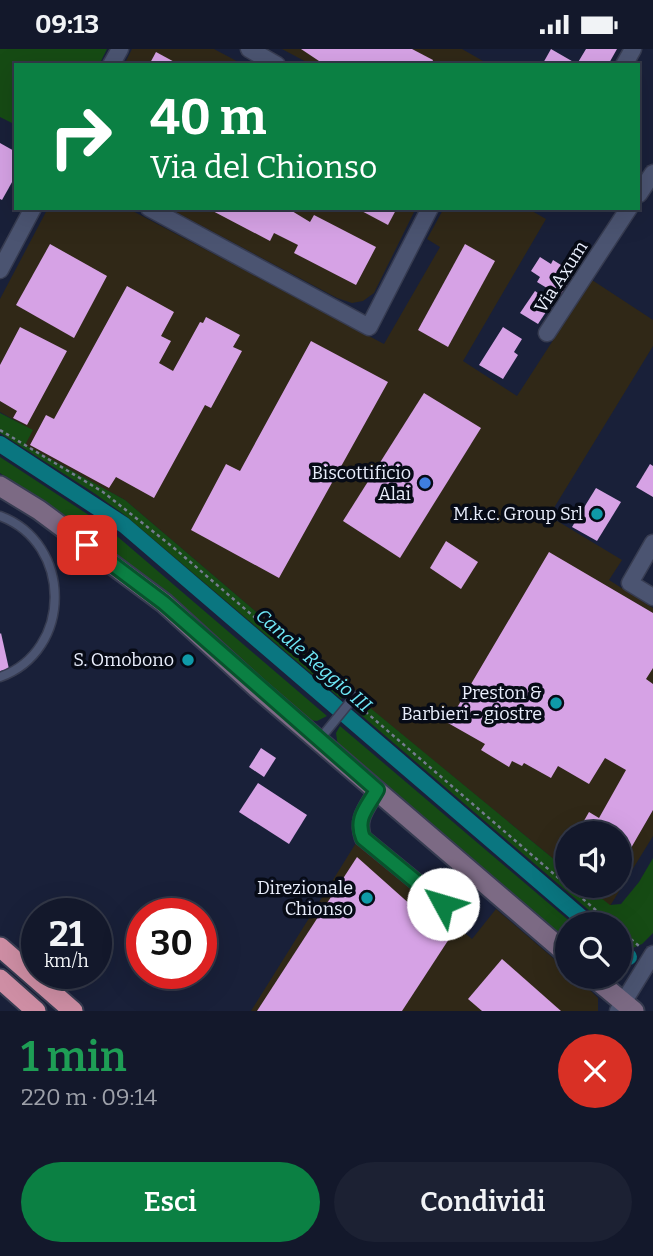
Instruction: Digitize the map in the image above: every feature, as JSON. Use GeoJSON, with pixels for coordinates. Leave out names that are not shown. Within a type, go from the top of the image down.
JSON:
{"type":"FeatureCollection","features":[{"type":"Feature","properties":{"kind":"highway"},"geometry":{"type":"LineString","coordinates":[[0,947],[73,1011]]}},
{"type":"Feature","properties":{"kind":"highway"},"geometry":{"type":"LineString","coordinates":[[0,979],[36,1011]]}},
{"type":"Feature","properties":{"kind":"main road"},"geometry":{"type":"LineString","coordinates":[[3,490],[39,510],[164,603],[555,944]]}},
{"type":"Feature","properties":{"kind":"main road"},"geometry":{"type":"LineString","coordinates":[[605,989],[625,1008]]}},
{"type":"Feature","properties":{"kind":"street"},"geometry":{"type":"LineString","coordinates":[[249,49],[274,63]]}},
{"type":"Feature","properties":{"kind":"street"},"geometry":{"type":"LineString","coordinates":[[640,192],[653,173]]}},
{"type":"Feature","properties":{"kind":"street"},"geometry":{"type":"LineString","coordinates":[[0,270],[32,210]]}},
{"type":"Feature","properties":{"kind":"street"},"geometry":{"type":"LineString","coordinates":[[153,210],[369,327],[429,210]]}},
{"type":"Feature","properties":{"kind":"street","name":"Via Axum"},"geometry":{"type":"LineString","coordinates":[[547,333],[628,210]]}},
{"type":"Feature","properties":{"kind":"street"},"geometry":{"type":"LineString","coordinates":[[653,543],[630,583],[653,597]]}},
{"type":"Feature","properties":{"kind":"street"},"geometry":{"type":"LineString","coordinates":[[377,790],[361,819],[359,827],[363,838],[463,921]]}},
{"type":"Feature","properties":{"kind":"street"},"geometry":{"type":"LineString","coordinates":[[625,1008],[637,978],[650,958]]}},
{"type":"Feature","properties":{"kind":"lane"},"geometry":{"type":"LineString","coordinates":[[0,516],[12,521],[34,538],[49,562],[56,589],[54,617],[46,639],[31,658],[11,673],[0,677]]}},
{"type":"Feature","properties":{"kind":"lane"},"geometry":{"type":"LineString","coordinates":[[319,740],[352,700]]}},
{"type":"Feature","properties":{"kind":"path"},"geometry":{"type":"LineString","coordinates":[[0,430],[103,492],[174,548],[598,912]]}},
{"type":"Feature","properties":{"kind":"path"},"geometry":{"type":"LineString","coordinates":[[632,940],[650,958]]}},
{"type":"Feature","properties":{"kind":"shaded area"},"geometry":{"type":"Polygon","coordinates":[[[132,49],[214,49],[240,63],[125,63],[132,49]]]}},
{"type":"Feature","properties":{"kind":"shaded area"},"geometry":{"type":"Polygon","coordinates":[[[282,49],[462,49],[486,63],[308,63],[282,49]]]}},
{"type":"Feature","properties":{"kind":"shaded area"},"geometry":{"type":"Polygon","coordinates":[[[47,210],[131,210],[384,344],[440,247],[427,239],[443,210],[532,210],[546,219],[463,361],[517,396],[592,280],[653,320],[653,346],[549,516],[622,560],[609,580],[653,608],[653,836],[632,870],[632,821],[555,821],[555,860],[349,691],[125,500],[25,445],[32,430],[0,412],[0,299],[47,210]]]}},
{"type":"Feature","properties":{"kind":"shaded area"},"geometry":{"type":"Polygon","coordinates":[[[172,210],[415,210],[374,293],[363,301],[352,303],[337,298],[172,210]]]}},
{"type":"Feature","properties":{"kind":"shaded area"},"geometry":{"type":"Polygon","coordinates":[[[356,843],[472,939],[496,909],[555,960],[555,989],[588,989],[598,998],[598,1011],[251,1011],[356,843]]]}},
{"type":"Feature","properties":{"kind":"shaded area"},"geometry":{"type":"Polygon","coordinates":[[[600,898],[615,898],[610,906],[600,898]]]}},
{"type":"Feature","properties":{"kind":"green space"},"geometry":{"type":"Polygon","coordinates":[[[0,49],[107,49],[100,63],[14,63],[14,124],[0,117],[0,49]]]}},
{"type":"Feature","properties":{"kind":"green space"},"geometry":{"type":"Polygon","coordinates":[[[0,413],[33,430],[25,445],[125,500],[349,691],[341,699],[126,516],[0,433],[0,413]]]}},
{"type":"Feature","properties":{"kind":"green space"},"geometry":{"type":"Polygon","coordinates":[[[0,457],[104,525],[327,716],[317,721],[309,720],[201,624],[102,545],[0,473],[0,457]]]}},
{"type":"Feature","properties":{"kind":"green space"},"geometry":{"type":"Polygon","coordinates":[[[363,702],[555,860],[555,881],[354,709],[363,702]]]}},
{"type":"Feature","properties":{"kind":"green space"},"geometry":{"type":"Polygon","coordinates":[[[340,726],[559,912],[555,912],[555,936],[338,747],[336,733],[340,726]]]}},
{"type":"Feature","properties":{"kind":"green space"},"geometry":{"type":"Polygon","coordinates":[[[653,858],[653,933],[642,944],[632,947],[632,912],[591,912],[575,898],[601,898],[610,905],[621,904],[626,898],[632,898],[632,891],[653,858]]]}},
{"type":"Feature","properties":{"kind":"building"},"geometry":{"type":"Polygon","coordinates":[[[301,49],[412,49],[433,60],[432,63],[322,63],[301,49]]]}},
{"type":"Feature","properties":{"kind":"building"},"geometry":{"type":"Polygon","coordinates":[[[551,49],[575,63],[543,63],[551,49]]]}},
{"type":"Feature","properties":{"kind":"building"},"geometry":{"type":"Polygon","coordinates":[[[586,49],[617,49],[609,63],[578,63],[586,49]]]}},
{"type":"Feature","properties":{"kind":"building"},"geometry":{"type":"Polygon","coordinates":[[[156,52],[176,63],[150,63],[156,52]]]}},
{"type":"Feature","properties":{"kind":"building"},"geometry":{"type":"Polygon","coordinates":[[[0,143],[14,151],[14,179],[2,200],[0,143]]]}},
{"type":"Feature","properties":{"kind":"building"},"geometry":{"type":"Polygon","coordinates":[[[211,210],[290,210],[310,222],[314,215],[376,247],[356,285],[294,253],[298,245],[274,233],[270,241],[211,210]]]}},
{"type":"Feature","properties":{"kind":"building"},"geometry":{"type":"Polygon","coordinates":[[[360,210],[396,210],[388,225],[360,210]]]}},
{"type":"Feature","properties":{"kind":"building"},"geometry":{"type":"Polygon","coordinates":[[[50,244],[107,276],[74,338],[16,305],[50,244]]]}},
{"type":"Feature","properties":{"kind":"building"},"geometry":{"type":"Polygon","coordinates":[[[465,244],[495,261],[448,347],[418,330],[465,244]]]}},
{"type":"Feature","properties":{"kind":"building"},"geometry":{"type":"Polygon","coordinates":[[[540,257],[551,264],[553,260],[574,273],[560,296],[537,282],[540,277],[531,271],[540,257]]]}},
{"type":"Feature","properties":{"kind":"building"},"geometry":{"type":"Polygon","coordinates":[[[127,286],[174,312],[161,336],[171,341],[159,363],[173,371],[200,322],[203,323],[206,317],[240,335],[233,347],[242,351],[211,408],[205,405],[154,498],[116,477],[109,488],[30,445],[46,415],[54,419],[127,286]]]}},
{"type":"Feature","properties":{"kind":"building"},"geometry":{"type":"Polygon","coordinates":[[[535,291],[552,303],[538,324],[520,313],[535,291]]]}},
{"type":"Feature","properties":{"kind":"building"},"geometry":{"type":"Polygon","coordinates":[[[20,327],[67,351],[27,425],[13,418],[17,411],[0,401],[0,365],[20,327]]]}},
{"type":"Feature","properties":{"kind":"building"},"geometry":{"type":"Polygon","coordinates":[[[503,327],[522,339],[514,352],[518,355],[503,379],[479,365],[503,327]]]}},
{"type":"Feature","properties":{"kind":"building"},"geometry":{"type":"Polygon","coordinates":[[[311,341],[388,382],[279,578],[191,530],[226,464],[240,471],[311,341]]]}},
{"type":"Feature","properties":{"kind":"building"},"geometry":{"type":"Polygon","coordinates":[[[424,393],[481,428],[400,558],[343,521],[424,393]]]}},
{"type":"Feature","properties":{"kind":"building"},"geometry":{"type":"Polygon","coordinates":[[[650,464],[653,466],[653,497],[636,487],[650,464]]]}},
{"type":"Feature","properties":{"kind":"building","name":"M.k.c. Group Srl"},"geometry":{"type":"Polygon","coordinates":[[[596,488],[621,502],[597,541],[572,527],[596,488]]]}},
{"type":"Feature","properties":{"kind":"building"},"geometry":{"type":"Polygon","coordinates":[[[446,541],[478,562],[461,589],[430,568],[446,541]]]}},
{"type":"Feature","properties":{"kind":"building","name":"Preston & Barbieri - giostre"},"geometry":{"type":"Polygon","coordinates":[[[549,552],[653,613],[653,668],[646,679],[653,684],[653,810],[632,846],[632,821],[584,821],[589,812],[599,818],[626,770],[605,758],[589,784],[558,766],[551,778],[524,763],[522,766],[512,761],[509,767],[481,750],[485,744],[448,723],[549,552]]]}},
{"type":"Feature","properties":{"kind":"building"},"geometry":{"type":"Polygon","coordinates":[[[0,634],[9,669],[0,671],[0,634]]]}},
{"type":"Feature","properties":{"kind":"building"},"geometry":{"type":"Polygon","coordinates":[[[261,748],[276,758],[264,777],[249,767],[261,748]]]}},
{"type":"Feature","properties":{"kind":"building"},"geometry":{"type":"Polygon","coordinates":[[[258,783],[307,815],[289,844],[239,812],[258,783]]]}},
{"type":"Feature","properties":{"kind":"building","name":"Direzionale Chionso"},"geometry":{"type":"Polygon","coordinates":[[[357,857],[449,939],[402,1011],[257,1011],[357,857]]]}},
{"type":"Feature","properties":{"kind":"building"},"geometry":{"type":"Polygon","coordinates":[[[502,959],[561,1011],[482,1011],[468,999],[502,959]]]}},
{"type":"Feature","properties":{"kind":"waterway","name":"Canale Reggio III"},"geometry":{"type":"LineString","coordinates":[[0,444],[124,525],[575,912]]}},
{"type":"Feature","properties":{"kind":"place","name":"Biscottificio Alai"},"geometry":{"type":"Point","coordinates":[425,483]}},
{"type":"Feature","properties":{"kind":"place","name":"M.k.c. Group Srl"},"geometry":{"type":"Point","coordinates":[597,514]}},
{"type":"Feature","properties":{"kind":"place","name":"S. Omobono"},"geometry":{"type":"Point","coordinates":[188,660]}},
{"type":"Feature","properties":{"kind":"place","name":"Preston & Barbieri - giostre"},"geometry":{"type":"Point","coordinates":[556,703]}},
{"type":"Feature","properties":{"kind":"place","name":"Direzionale Chionso"},"geometry":{"type":"Point","coordinates":[367,898]}},
{"type":"Feature","properties":{"kind":"route"},"geometry":{"type":"LineString","coordinates":[[87,545],[164,603],[256,687],[377,790],[361,819],[359,827],[363,838],[443,904]]}}]}
